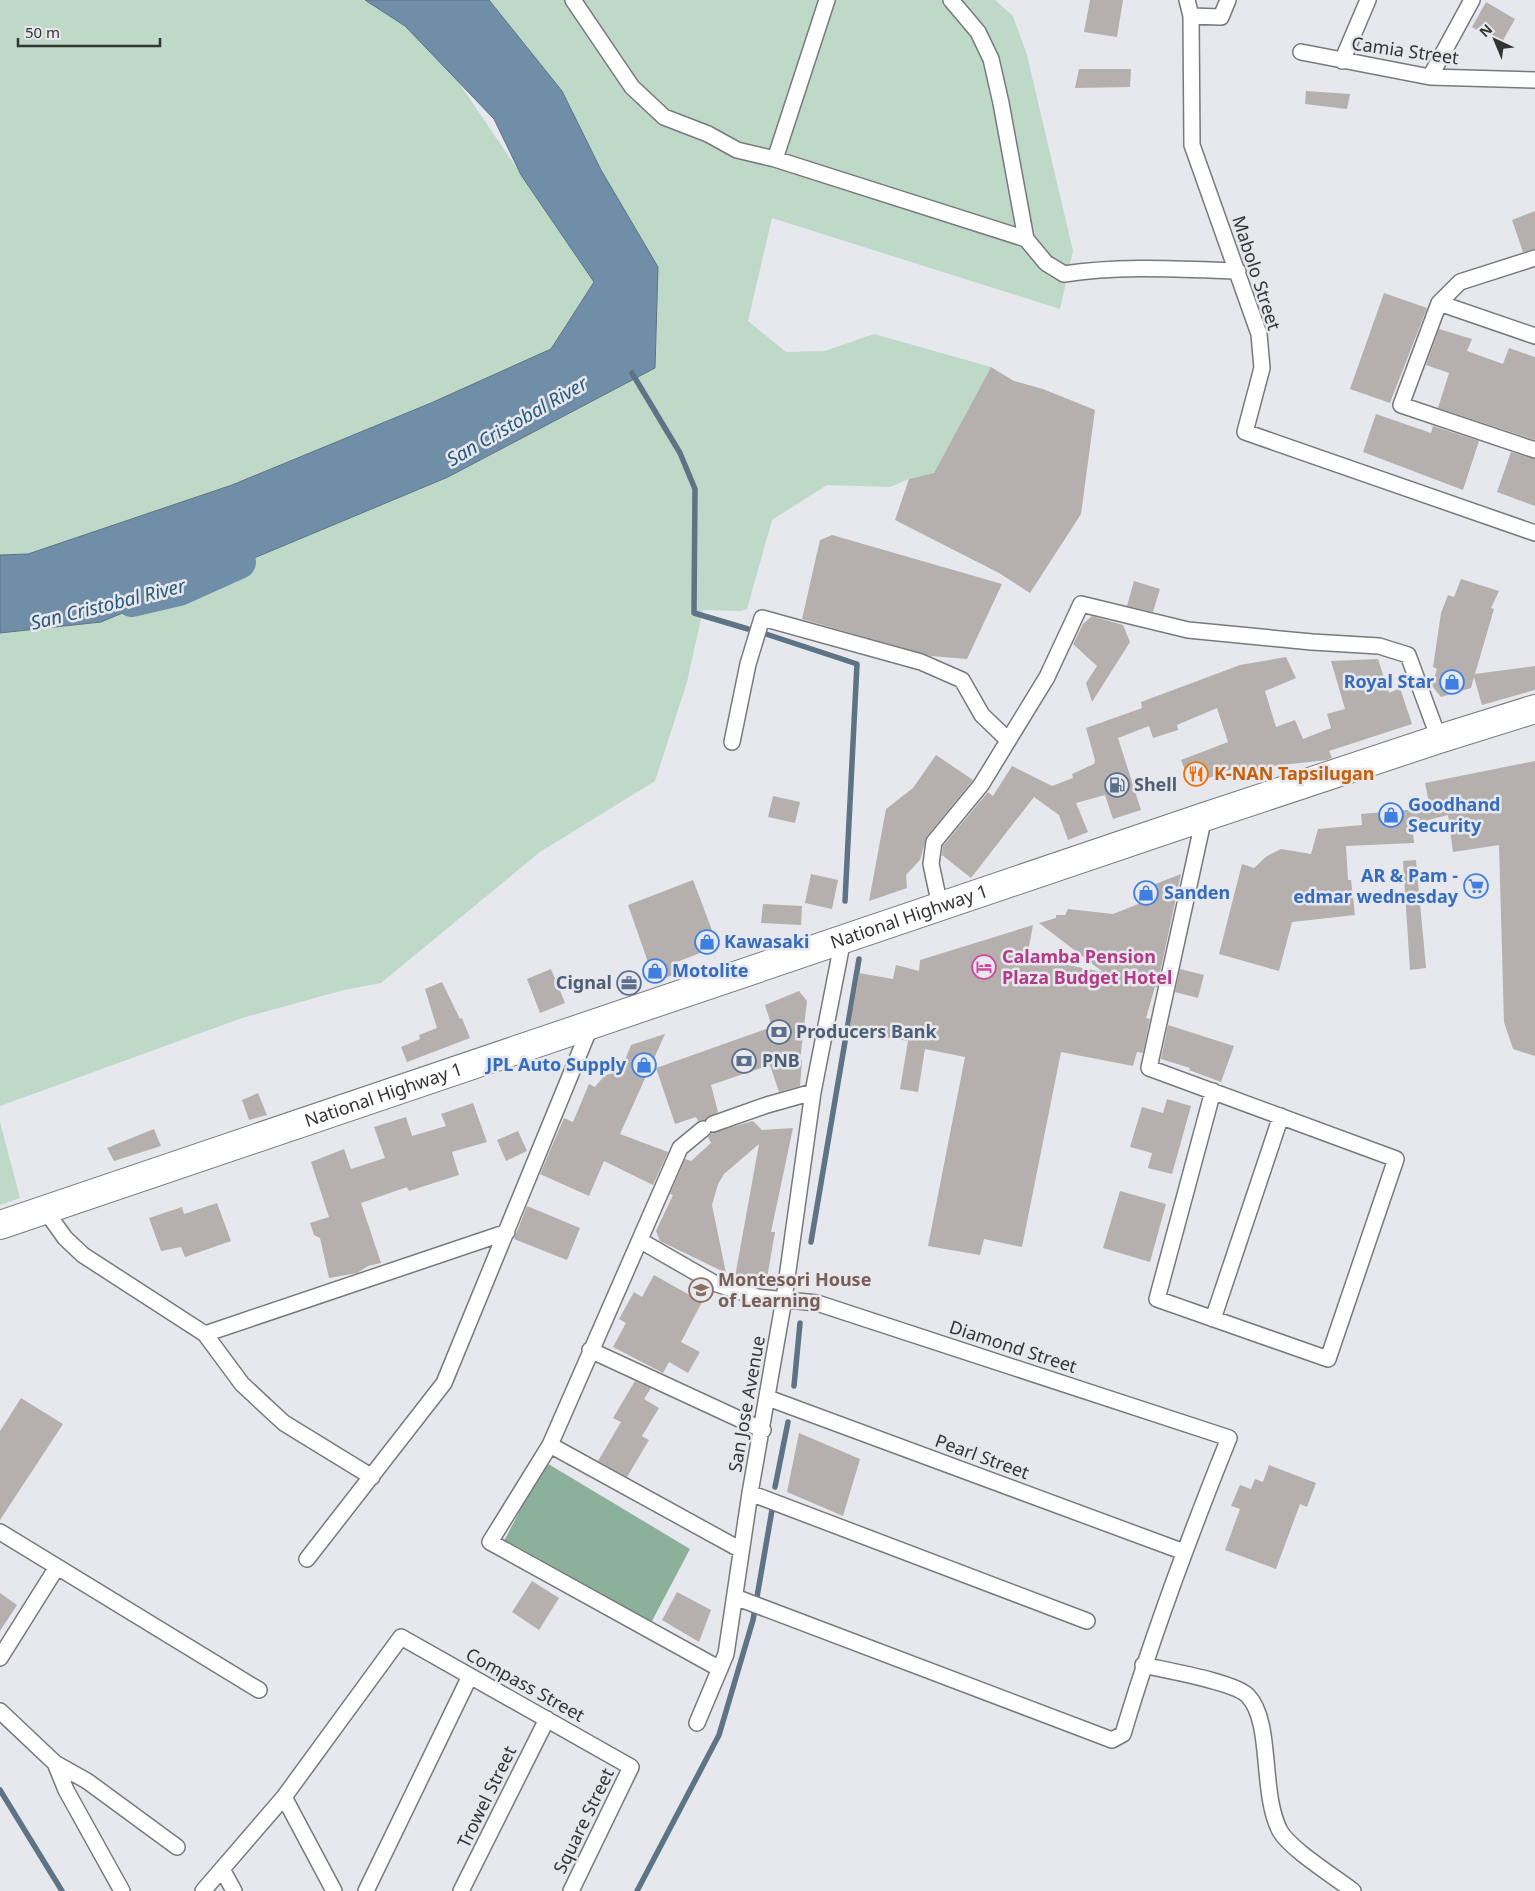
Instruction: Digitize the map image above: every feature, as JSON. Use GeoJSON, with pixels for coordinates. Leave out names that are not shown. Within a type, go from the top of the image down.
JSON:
{"type":"FeatureCollection","features":[{"type":"Feature","properties":{"kind":"highway","name":"National Highway 1"},"geometry":{"type":"LineString","coordinates":[[0,1225],[940,906],[1439,739],[1535,709]]}},
{"type":"Feature","properties":{"kind":"street"},"geometry":{"type":"LineString","coordinates":[[573,0],[632,87],[664,117],[708,134],[736,150],[775,159],[1026,239]]}},
{"type":"Feature","properties":{"kind":"street"},"geometry":{"type":"LineString","coordinates":[[775,159],[827,0]]}},
{"type":"Feature","properties":{"kind":"street"},"geometry":{"type":"LineString","coordinates":[[951,0],[978,32],[991,59],[1002,102],[1026,239],[1046,262],[1064,274],[1088,270],[1161,268],[1238,271]]}},
{"type":"Feature","properties":{"kind":"street","name":"Mabolo Street"},"geometry":{"type":"LineString","coordinates":[[1186,0],[1191,16],[1192,145],[1259,334],[1262,368],[1245,432],[1535,533]]}},
{"type":"Feature","properties":{"kind":"street"},"geometry":{"type":"LineString","coordinates":[[1191,16],[1221,17],[1228,0]]}},
{"type":"Feature","properties":{"kind":"street"},"geometry":{"type":"LineString","coordinates":[[1342,61],[1368,0]]}},
{"type":"Feature","properties":{"kind":"street"},"geometry":{"type":"LineString","coordinates":[[1430,77],[1472,0]]}},
{"type":"Feature","properties":{"kind":"street","name":"Camia Street"},"geometry":{"type":"LineString","coordinates":[[1301,52],[1430,77],[1535,80]]}},
{"type":"Feature","properties":{"kind":"street"},"geometry":{"type":"LineString","coordinates":[[1535,258],[1460,282],[1439,303],[1401,405],[1535,450]]}},
{"type":"Feature","properties":{"kind":"street"},"geometry":{"type":"LineString","coordinates":[[1439,303],[1535,336]]}},
{"type":"Feature","properties":{"kind":"street"},"geometry":{"type":"LineString","coordinates":[[940,906],[931,864],[934,842],[981,785],[1047,677],[1080,604],[1188,630],[1312,642],[1379,646],[1408,655],[1439,739]]}},
{"type":"Feature","properties":{"kind":"street"},"geometry":{"type":"LineString","coordinates":[[732,742],[748,664],[762,618],[922,662],[962,680],[982,715],[1008,740]]}},
{"type":"Feature","properties":{"kind":"street"},"geometry":{"type":"LineString","coordinates":[[1204,818],[1149,1068],[1213,1091],[1396,1159],[1328,1359],[1157,1299],[1213,1091]]}},
{"type":"Feature","properties":{"kind":"street","name":"San Jose Avenue"},"geometry":{"type":"LineString","coordinates":[[697,1723],[726,1654],[750,1493],[784,1299],[813,1092],[843,939]]}},
{"type":"Feature","properties":{"kind":"street"},"geometry":{"type":"LineString","coordinates":[[307,1559],[444,1383],[590,1025]]}},
{"type":"Feature","properties":{"kind":"street"},"geometry":{"type":"LineString","coordinates":[[720,1669],[490,1542],[550,1445],[680,1148],[708,1127],[767,1105],[813,1092]]}},
{"type":"Feature","properties":{"kind":"street"},"geometry":{"type":"LineString","coordinates":[[1213,1319],[1280,1116]]}},
{"type":"Feature","properties":{"kind":"street"},"geometry":{"type":"LineString","coordinates":[[45,1210],[65,1238],[82,1255],[205,1334],[242,1384],[284,1423],[372,1477]]}},
{"type":"Feature","properties":{"kind":"street"},"geometry":{"type":"LineString","coordinates":[[205,1334],[507,1232]]}},
{"type":"Feature","properties":{"kind":"street","name":"Diamond Street"},"geometry":{"type":"LineString","coordinates":[[640,1241],[714,1283],[757,1297],[817,1303],[1229,1438],[1184,1552]]}},
{"type":"Feature","properties":{"kind":"street"},"geometry":{"type":"LineString","coordinates":[[590,1350],[762,1430]]}},
{"type":"Feature","properties":{"kind":"street","name":"Pearl Street"},"geometry":{"type":"LineString","coordinates":[[768,1398],[1184,1552]]}},
{"type":"Feature","properties":{"kind":"street"},"geometry":{"type":"LineString","coordinates":[[550,1445],[741,1550]]}},
{"type":"Feature","properties":{"kind":"street"},"geometry":{"type":"LineString","coordinates":[[750,1493],[1087,1621]]}},
{"type":"Feature","properties":{"kind":"street"},"geometry":{"type":"LineString","coordinates":[[0,1532],[259,1690]]}},
{"type":"Feature","properties":{"kind":"street"},"geometry":{"type":"LineString","coordinates":[[735,1597],[1112,1740],[1123,1734],[1143,1665],[1184,1552]]}},
{"type":"Feature","properties":{"kind":"street"},"geometry":{"type":"LineString","coordinates":[[0,1658],[57,1567]]}},
{"type":"Feature","properties":{"kind":"street","name":"Compass Street"},"geometry":{"type":"LineString","coordinates":[[284,1797],[401,1637],[632,1766]]}},
{"type":"Feature","properties":{"kind":"street"},"geometry":{"type":"LineString","coordinates":[[1143,1665],[1231,1686],[1248,1694],[1259,1712],[1270,1804],[1281,1832],[1300,1851],[1353,1891]]}},
{"type":"Feature","properties":{"kind":"street"},"geometry":{"type":"LineString","coordinates":[[366,1891],[470,1676]]}},
{"type":"Feature","properties":{"kind":"street"},"geometry":{"type":"LineString","coordinates":[[0,1711],[54,1763],[87,1781],[177,1847]]}},
{"type":"Feature","properties":{"kind":"street","name":"Trowel Street"},"geometry":{"type":"LineString","coordinates":[[461,1891],[547,1719]]}},
{"type":"Feature","properties":{"kind":"street"},"geometry":{"type":"LineString","coordinates":[[54,1763],[66,1790],[122,1891]]}},
{"type":"Feature","properties":{"kind":"street","name":"Square Street"},"geometry":{"type":"LineString","coordinates":[[571,1891],[632,1766]]}},
{"type":"Feature","properties":{"kind":"street"},"geometry":{"type":"LineString","coordinates":[[203,1891],[284,1797],[334,1891]]}},
{"type":"Feature","properties":{"kind":"street"},"geometry":{"type":"LineString","coordinates":[[222,1869],[234,1891]]}},
{"type":"Feature","properties":{"kind":"green space"},"geometry":{"type":"Polygon","coordinates":[[[0,0],[365,0],[405,26],[457,80],[594,282],[551,349],[431,403],[232,485],[28,554],[0,555],[0,0]]]}},
{"type":"Feature","properties":{"kind":"green space"},"geometry":{"type":"Polygon","coordinates":[[[489,0],[995,0],[1013,16],[1027,55],[1073,251],[1060,309],[772,218],[748,321],[786,352],[825,351],[874,334],[991,367],[934,473],[909,479],[890,487],[827,485],[772,520],[747,609],[741,611],[703,610],[687,682],[655,781],[540,852],[381,983],[344,990],[242,1018],[0,1106],[0,633],[101,622],[448,477],[655,368],[601,170],[562,91],[489,0]]]}},
{"type":"Feature","properties":{"kind":"green space"},"geometry":{"type":"Polygon","coordinates":[[[0,1122],[20,1198],[0,1205],[0,1122]]]}},
{"type":"Feature","properties":{"kind":"green space"},"geometry":{"type":"Polygon","coordinates":[[[545,1462],[690,1549],[651,1623],[503,1543],[545,1462]]]}},
{"type":"Feature","properties":{"kind":"water"},"geometry":{"type":"Polygon","coordinates":[[[365,0],[489,0],[562,91],[601,170],[658,267],[655,368],[448,477],[101,622],[0,633],[0,555],[28,554],[232,485],[431,403],[551,349],[594,282],[521,175],[494,119],[405,26],[365,0]]]}},
{"type":"Feature","properties":{"kind":"building"},"geometry":{"type":"Polygon","coordinates":[[[1090,0],[1123,0],[1117,37],[1084,32],[1090,0]]]}},
{"type":"Feature","properties":{"kind":"building"},"geometry":{"type":"Polygon","coordinates":[[[1486,2],[1515,19],[1501,44],[1472,27],[1486,2]]]}},
{"type":"Feature","properties":{"kind":"building"},"geometry":{"type":"Polygon","coordinates":[[[1079,69],[1131,69],[1130,87],[1075,88],[1079,69]]]}},
{"type":"Feature","properties":{"kind":"building"},"geometry":{"type":"Polygon","coordinates":[[[1306,91],[1350,94],[1347,109],[1305,104],[1306,91]]]}},
{"type":"Feature","properties":{"kind":"building"},"geometry":{"type":"Polygon","coordinates":[[[1535,211],[1535,249],[1523,252],[1512,220],[1535,211]]]}},
{"type":"Feature","properties":{"kind":"building"},"geometry":{"type":"Polygon","coordinates":[[[1384,293],[1427,308],[1390,403],[1350,389],[1384,293]]]}},
{"type":"Feature","properties":{"kind":"building"},"geometry":{"type":"Polygon","coordinates":[[[1439,329],[1472,339],[1467,351],[1503,364],[1509,348],[1535,357],[1535,440],[1438,408],[1449,373],[1426,365],[1439,329]]]}},
{"type":"Feature","properties":{"kind":"building"},"geometry":{"type":"Polygon","coordinates":[[[991,367],[1014,381],[1043,389],[1095,410],[1081,514],[1030,593],[999,573],[895,520],[909,479],[934,473],[991,367]]]}},
{"type":"Feature","properties":{"kind":"building"},"geometry":{"type":"Polygon","coordinates":[[[1376,414],[1431,433],[1433,426],[1479,441],[1463,490],[1363,452],[1376,414]]]}},
{"type":"Feature","properties":{"kind":"building"},"geometry":{"type":"Polygon","coordinates":[[[1511,452],[1535,459],[1535,506],[1497,492],[1511,452]]]}},
{"type":"Feature","properties":{"kind":"building"},"geometry":{"type":"Polygon","coordinates":[[[832,535],[1002,584],[967,659],[931,656],[802,619],[820,540],[832,535]]]}},
{"type":"Feature","properties":{"kind":"building"},"geometry":{"type":"Polygon","coordinates":[[[1461,579],[1499,591],[1491,608],[1494,609],[1475,674],[1535,666],[1535,690],[1482,705],[1474,677],[1471,688],[1441,697],[1432,686],[1437,669],[1433,667],[1441,613],[1448,595],[1454,597],[1461,579]]]}},
{"type":"Feature","properties":{"kind":"building"},"geometry":{"type":"Polygon","coordinates":[[[1134,581],[1160,589],[1153,612],[1127,606],[1134,581]]]}},
{"type":"Feature","properties":{"kind":"building"},"geometry":{"type":"Polygon","coordinates":[[[1092,616],[1123,625],[1130,642],[1092,702],[1086,683],[1097,666],[1073,644],[1083,624],[1092,616]]]}},
{"type":"Feature","properties":{"kind":"building"},"geometry":{"type":"Polygon","coordinates":[[[1286,657],[1296,678],[1265,691],[1276,727],[1295,720],[1303,739],[1331,728],[1327,714],[1345,709],[1331,661],[1378,659],[1389,693],[1400,688],[1412,724],[1329,751],[1332,758],[1327,760],[1273,766],[1240,777],[1237,767],[1191,785],[1181,760],[1228,742],[1217,708],[1177,725],[1178,730],[1153,738],[1149,726],[1118,738],[1141,810],[1113,819],[1105,795],[1076,803],[1088,832],[1068,840],[1059,815],[1034,797],[971,878],[942,855],[943,846],[988,792],[993,796],[1012,766],[1052,786],[1073,778],[1072,774],[1094,764],[1095,760],[1086,728],[1142,708],[1141,702],[1240,665],[1286,657]]]}},
{"type":"Feature","properties":{"kind":"building"},"geometry":{"type":"Polygon","coordinates":[[[936,755],[973,780],[927,836],[920,860],[906,875],[907,888],[869,901],[886,809],[913,788],[936,755]]]}},
{"type":"Feature","properties":{"kind":"building"},"geometry":{"type":"Polygon","coordinates":[[[1535,761],[1535,1056],[1513,1049],[1504,1022],[1499,845],[1453,852],[1448,815],[1412,824],[1414,843],[1346,846],[1348,880],[1351,880],[1355,915],[1292,922],[1279,971],[1219,954],[1242,864],[1254,868],[1267,856],[1281,849],[1311,854],[1318,829],[1362,825],[1361,814],[1430,808],[1425,783],[1535,761]]]}},
{"type":"Feature","properties":{"kind":"building"},"geometry":{"type":"Polygon","coordinates":[[[773,796],[800,802],[795,823],[768,817],[773,796]]]}},
{"type":"Feature","properties":{"kind":"building"},"geometry":{"type":"Polygon","coordinates":[[[1416,860],[1426,968],[1410,970],[1403,861],[1416,860]]]}},
{"type":"Feature","properties":{"kind":"building"},"geometry":{"type":"Polygon","coordinates":[[[811,874],[838,880],[832,909],[805,903],[811,874]]]}},
{"type":"Feature","properties":{"kind":"building"},"geometry":{"type":"Polygon","coordinates":[[[1181,874],[1157,987],[1155,987],[1146,1018],[1150,1019],[1143,1053],[1137,1052],[1133,1066],[1061,1052],[1022,1247],[984,1239],[980,1255],[928,1246],[965,1057],[925,1049],[918,1092],[900,1089],[908,1041],[849,1031],[859,973],[893,979],[896,965],[919,971],[920,960],[1033,925],[1027,957],[1103,972],[1039,923],[1056,918],[1056,915],[1065,915],[1068,909],[1113,914],[1141,903],[1137,891],[1181,874]]]}},
{"type":"Feature","properties":{"kind":"building"},"geometry":{"type":"Polygon","coordinates":[[[693,880],[718,946],[677,962],[680,972],[655,982],[628,905],[693,880]]]}},
{"type":"Feature","properties":{"kind":"building"},"geometry":{"type":"Polygon","coordinates":[[[763,904],[802,906],[801,925],[761,923],[763,904]]]}},
{"type":"Feature","properties":{"kind":"building"},"geometry":{"type":"Polygon","coordinates":[[[551,969],[565,1003],[540,1013],[527,979],[551,969]]]}},
{"type":"Feature","properties":{"kind":"building"},"geometry":{"type":"Polygon","coordinates":[[[1180,969],[1204,975],[1198,998],[1175,992],[1180,969]]]}},
{"type":"Feature","properties":{"kind":"building"},"geometry":{"type":"Polygon","coordinates":[[[442,982],[460,1019],[462,1018],[470,1038],[407,1062],[401,1047],[420,1039],[419,1035],[437,1028],[425,989],[442,982]]]}},
{"type":"Feature","properties":{"kind":"building"},"geometry":{"type":"Polygon","coordinates":[[[799,991],[807,1001],[800,1061],[802,1060],[800,1086],[779,1092],[770,1065],[711,1085],[718,1112],[705,1120],[698,1121],[696,1117],[675,1124],[656,1068],[772,1027],[765,1005],[799,991]]]}},
{"type":"Feature","properties":{"kind":"building"},"geometry":{"type":"Polygon","coordinates":[[[1168,1025],[1234,1046],[1221,1082],[1189,1070],[1190,1068],[1161,1059],[1168,1025]]]}},
{"type":"Feature","properties":{"kind":"building"},"geometry":{"type":"Polygon","coordinates":[[[665,1034],[620,1134],[668,1152],[653,1185],[604,1161],[589,1196],[540,1174],[564,1118],[573,1122],[589,1084],[595,1087],[604,1076],[621,1070],[631,1045],[665,1034]]]}},
{"type":"Feature","properties":{"kind":"building"},"geometry":{"type":"Polygon","coordinates":[[[258,1093],[267,1115],[249,1120],[242,1100],[258,1093]]]}},
{"type":"Feature","properties":{"kind":"building"},"geometry":{"type":"Polygon","coordinates":[[[1167,1099],[1191,1106],[1172,1174],[1148,1168],[1152,1153],[1130,1147],[1142,1107],[1163,1113],[1167,1099]]]}},
{"type":"Feature","properties":{"kind":"building"},"geometry":{"type":"Polygon","coordinates":[[[473,1103],[487,1142],[452,1152],[459,1175],[409,1191],[407,1187],[361,1203],[381,1263],[368,1266],[357,1273],[329,1278],[320,1238],[314,1235],[310,1223],[329,1217],[311,1162],[344,1149],[351,1169],[385,1158],[374,1127],[406,1117],[412,1136],[446,1126],[441,1114],[473,1103]]]}},
{"type":"Feature","properties":{"kind":"building"},"geometry":{"type":"Polygon","coordinates":[[[753,1121],[762,1130],[793,1128],[771,1232],[775,1232],[766,1284],[735,1277],[759,1144],[724,1174],[718,1184],[712,1205],[726,1273],[660,1241],[656,1231],[673,1195],[670,1194],[685,1159],[691,1161],[711,1143],[708,1137],[711,1133],[753,1121]]]}},
{"type":"Feature","properties":{"kind":"building"},"geometry":{"type":"Polygon","coordinates":[[[154,1129],[161,1146],[114,1161],[107,1148],[154,1129]]]}},
{"type":"Feature","properties":{"kind":"building"},"geometry":{"type":"Polygon","coordinates":[[[518,1131],[527,1151],[506,1161],[497,1140],[518,1131]]]}},
{"type":"Feature","properties":{"kind":"building"},"geometry":{"type":"Polygon","coordinates":[[[1120,1191],[1166,1204],[1150,1262],[1103,1248],[1120,1191]]]}},
{"type":"Feature","properties":{"kind":"building"},"geometry":{"type":"Polygon","coordinates":[[[217,1203],[231,1241],[185,1257],[181,1247],[161,1251],[149,1218],[182,1207],[184,1214],[217,1203]]]}},
{"type":"Feature","properties":{"kind":"building"},"geometry":{"type":"Polygon","coordinates":[[[527,1206],[580,1228],[567,1260],[514,1239],[527,1206]]]}},
{"type":"Feature","properties":{"kind":"building"},"geometry":{"type":"Polygon","coordinates":[[[654,1275],[702,1302],[681,1342],[700,1352],[688,1373],[669,1362],[663,1373],[613,1347],[626,1323],[619,1319],[634,1292],[642,1297],[654,1275]]]}},
{"type":"Feature","properties":{"kind":"building"},"geometry":{"type":"Polygon","coordinates":[[[635,1381],[651,1388],[644,1399],[659,1408],[642,1436],[649,1440],[627,1477],[598,1461],[621,1422],[613,1418],[635,1381]]]}},
{"type":"Feature","properties":{"kind":"building"},"geometry":{"type":"Polygon","coordinates":[[[21,1398],[63,1424],[0,1520],[0,1431],[21,1398]]]}},
{"type":"Feature","properties":{"kind":"building"},"geometry":{"type":"Polygon","coordinates":[[[799,1433],[860,1459],[843,1516],[787,1492],[799,1433]]]}},
{"type":"Feature","properties":{"kind":"building"},"geometry":{"type":"Polygon","coordinates":[[[1269,1465],[1316,1483],[1307,1507],[1300,1504],[1276,1569],[1225,1550],[1240,1509],[1231,1506],[1240,1485],[1251,1489],[1255,1479],[1263,1482],[1269,1465]]]}},
{"type":"Feature","properties":{"kind":"building"},"geometry":{"type":"Polygon","coordinates":[[[532,1581],[559,1598],[539,1630],[512,1612],[532,1581]]]}},
{"type":"Feature","properties":{"kind":"building"},"geometry":{"type":"Polygon","coordinates":[[[677,1592],[711,1610],[699,1642],[662,1620],[677,1592]]]}},
{"type":"Feature","properties":{"kind":"building"},"geometry":{"type":"Polygon","coordinates":[[[0,1593],[17,1605],[0,1631],[0,1593]]]}},
{"type":"Feature","properties":{"kind":"waterway"},"geometry":{"type":"LineString","coordinates":[[632,373],[680,453],[695,489],[694,613],[748,629]]}},
{"type":"Feature","properties":{"kind":"waterway","name":"San Cristobal River"},"geometry":{"type":"LineString","coordinates":[[132,600],[179,589],[239,562]]}},
{"type":"Feature","properties":{"kind":"waterway"},"geometry":{"type":"LineString","coordinates":[[766,634],[857,664],[845,901]]}},
{"type":"Feature","properties":{"kind":"waterway"},"geometry":{"type":"LineString","coordinates":[[811,1242],[859,959]]}},
{"type":"Feature","properties":{"kind":"waterway"},"geometry":{"type":"LineString","coordinates":[[794,1386],[800,1323]]}},
{"type":"Feature","properties":{"kind":"waterway"},"geometry":{"type":"LineString","coordinates":[[775,1487],[788,1422]]}},
{"type":"Feature","properties":{"kind":"waterway"},"geometry":{"type":"LineString","coordinates":[[637,1891],[719,1735],[753,1620],[772,1510]]}},
{"type":"Feature","properties":{"kind":"waterway"},"geometry":{"type":"LineString","coordinates":[[0,1790],[62,1891]]}},
{"type":"Feature","properties":{"kind":"place","name":"Royal Star"},"geometry":{"type":"Point","coordinates":[1452,682]}},
{"type":"Feature","properties":{"kind":"place","name":"K-NAN Tapsilugan"},"geometry":{"type":"Point","coordinates":[1196,774]}},
{"type":"Feature","properties":{"kind":"place","name":"Shell"},"geometry":{"type":"Point","coordinates":[1117,785]}},
{"type":"Feature","properties":{"kind":"place","name":"Goodhand Security"},"geometry":{"type":"Point","coordinates":[1391,815]}},
{"type":"Feature","properties":{"kind":"place","name":"AR & Pam - edmar wednesday"},"geometry":{"type":"Point","coordinates":[1476,886]}},
{"type":"Feature","properties":{"kind":"place","name":"Sanden"},"geometry":{"type":"Point","coordinates":[1146,893]}},
{"type":"Feature","properties":{"kind":"place","name":"Kawasaki"},"geometry":{"type":"Point","coordinates":[707,942]}},
{"type":"Feature","properties":{"kind":"place","name":"Calamba Pension Plaza Budget Hotel"},"geometry":{"type":"Point","coordinates":[984,967]}},
{"type":"Feature","properties":{"kind":"place","name":"Motolite"},"geometry":{"type":"Point","coordinates":[655,971]}},
{"type":"Feature","properties":{"kind":"place","name":"Cignal"},"geometry":{"type":"Point","coordinates":[629,983]}},
{"type":"Feature","properties":{"kind":"place","name":"Producers Bank"},"geometry":{"type":"Point","coordinates":[779,1032]}},
{"type":"Feature","properties":{"kind":"place","name":"PNB"},"geometry":{"type":"Point","coordinates":[744,1061]}},
{"type":"Feature","properties":{"kind":"place","name":"JPL Auto Supply"},"geometry":{"type":"Point","coordinates":[644,1065]}},
{"type":"Feature","properties":{"kind":"place","name":"Montesori House of Learning"},"geometry":{"type":"Point","coordinates":[701,1290]}}]}
